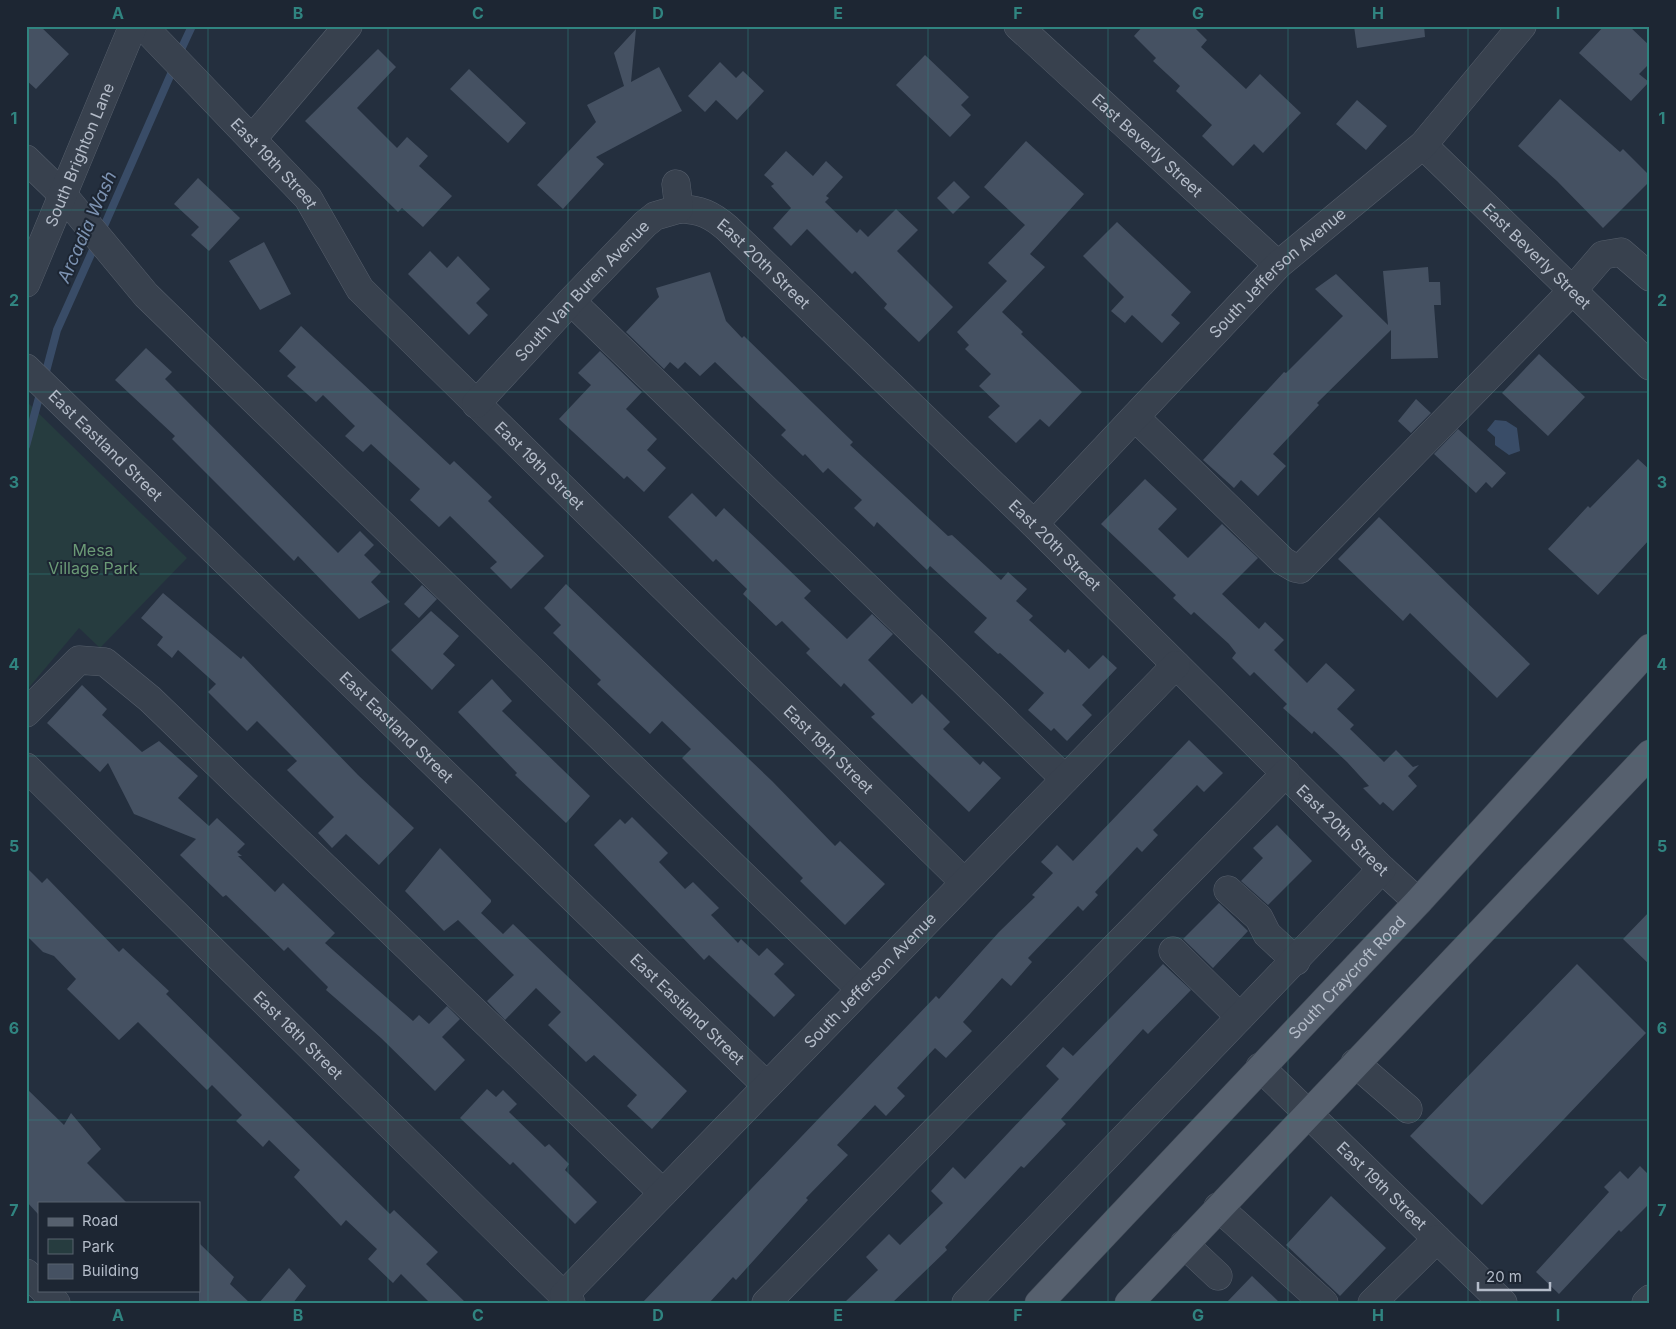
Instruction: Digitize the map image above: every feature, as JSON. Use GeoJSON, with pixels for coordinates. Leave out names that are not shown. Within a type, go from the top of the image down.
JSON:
{"type":"FeatureCollection","features":[{"type":"Feature","properties":{"kind":"main road","name":"South Craycroft Road"},"geometry":{"type":"LineString","coordinates":[[1039,1303],[1418,902],[1650,648]]}},
{"type":"Feature","properties":{"kind":"main road"},"geometry":{"type":"LineString","coordinates":[[1129,1303],[1355,1062],[1647,762]]}},
{"type":"Feature","properties":{"kind":"street","name":"South Brighton Lane"},"geometry":{"type":"LineString","coordinates":[[26,283],[133,26]]}},
{"type":"Feature","properties":{"kind":"street","name":"East 19th Street"},"geometry":{"type":"LineString","coordinates":[[143,26],[253,138],[308,198],[360,289],[964,882]]}},
{"type":"Feature","properties":{"kind":"street"},"geometry":{"type":"LineString","coordinates":[[253,138],[348,26]]}},
{"type":"Feature","properties":{"kind":"street","name":"East Beverly Street"},"geometry":{"type":"LineString","coordinates":[[1018,26],[1278,265]]}},
{"type":"Feature","properties":{"kind":"street","name":"South Jefferson Avenue"},"geometry":{"type":"LineString","coordinates":[[1034,524],[1278,265],[1423,145],[1522,26]]}},
{"type":"Feature","properties":{"kind":"street","name":"East Beverly Street"},"geometry":{"type":"LineString","coordinates":[[1423,145],[1650,366]]}},
{"type":"Feature","properties":{"kind":"street"},"geometry":{"type":"LineString","coordinates":[[26,159],[63,195],[146,295],[860,990]]}},
{"type":"Feature","properties":{"kind":"street","name":"South Van Buren Avenue"},"geometry":{"type":"LineString","coordinates":[[476,404],[570,301],[655,216],[678,196]]}},
{"type":"Feature","properties":{"kind":"street","name":"East 20th Street"},"geometry":{"type":"LineString","coordinates":[[678,196],[713,216],[727,228],[1034,524],[1382,869],[1418,902]]}},
{"type":"Feature","properties":{"kind":"street"},"geometry":{"type":"LineString","coordinates":[[1135,417],[1283,561],[1300,569],[1572,291],[1603,255],[1621,252],[1650,276]]}},
{"type":"Feature","properties":{"kind":"street"},"geometry":{"type":"LineString","coordinates":[[570,301],[1065,779]]}},
{"type":"Feature","properties":{"kind":"street","name":"East Eastland Street"},"geometry":{"type":"LineString","coordinates":[[26,368],[767,1086]]}},
{"type":"Feature","properties":{"kind":"street"},"geometry":{"type":"LineString","coordinates":[[26,713],[78,660],[105,662],[150,699],[663,1193]]}},
{"type":"Feature","properties":{"kind":"street","name":"South Jefferson Avenue"},"geometry":{"type":"LineString","coordinates":[[568,1299],[663,1193],[1176,665]]}},
{"type":"Feature","properties":{"kind":"street","name":"East 18th Street"},"geometry":{"type":"LineString","coordinates":[[26,767],[568,1299]]}},
{"type":"Feature","properties":{"kind":"street"},"geometry":{"type":"LineString","coordinates":[[766,1303],[1286,773]]}},
{"type":"Feature","properties":{"kind":"street"},"geometry":{"type":"LineString","coordinates":[[966,1303],[1296,961],[1382,869]]}},
{"type":"Feature","properties":{"kind":"street"},"geometry":{"type":"LineString","coordinates":[[1228,890],[1259,918],[1266,934],[1296,961]]}},
{"type":"Feature","properties":{"kind":"street"},"geometry":{"type":"LineString","coordinates":[[1173,951],[1240,1017]]}},
{"type":"Feature","properties":{"kind":"street"},"geometry":{"type":"LineString","coordinates":[[1355,1062],[1408,1109]]}},
{"type":"Feature","properties":{"kind":"street","name":"East 19th Street"},"geometry":{"type":"LineString","coordinates":[[1260,1068],[1504,1303]]}},
{"type":"Feature","properties":{"kind":"street"},"geometry":{"type":"LineString","coordinates":[[1218,1208],[1324,1303]]}},
{"type":"Feature","properties":{"kind":"street"},"geometry":{"type":"LineString","coordinates":[[1372,1303],[1436,1239]]}},
{"type":"Feature","properties":{"kind":"street"},"geometry":{"type":"LineString","coordinates":[[1184,1244],[1218,1276]]}},
{"type":"Feature","properties":{"kind":"street"},"geometry":{"type":"LineString","coordinates":[[26,1273],[38,1284]]}},
{"type":"Feature","properties":{"kind":"street"},"geometry":{"type":"LineString","coordinates":[[46,1292],[56,1303]]}},
{"type":"Feature","properties":{"kind":"street"},"geometry":{"type":"LineString","coordinates":[[1646,1303],[1650,1299]]}},
{"type":"Feature","properties":{"kind":"green space","name":"Mesa Village Park"},"geometry":{"type":"Polygon","coordinates":[[[26,401],[187,558],[100,648],[79,628],[26,691],[26,401]]]}},
{"type":"Feature","properties":{"kind":"water"},"geometry":{"type":"Polygon","coordinates":[[[1495,420],[1506,421],[1517,428],[1520,451],[1509,455],[1495,445],[1495,437],[1487,430],[1495,420]]]}},
{"type":"Feature","properties":{"kind":"building"},"geometry":{"type":"Polygon","coordinates":[[[26,26],[40,26],[69,54],[36,89],[26,80],[26,26]]]}},
{"type":"Feature","properties":{"kind":"building"},"geometry":{"type":"Polygon","coordinates":[[[1143,26],[1193,26],[1207,40],[1201,47],[1246,89],[1260,74],[1301,113],[1263,153],[1254,144],[1233,166],[1202,136],[1212,125],[1176,91],[1180,86],[1153,61],[1156,58],[1134,36],[1143,26]]]}},
{"type":"Feature","properties":{"kind":"building"},"geometry":{"type":"Polygon","coordinates":[[[1354,26],[1424,26],[1425,37],[1357,48],[1354,26]]]}},
{"type":"Feature","properties":{"kind":"building"},"geometry":{"type":"Polygon","coordinates":[[[1604,26],[1629,26],[1650,46],[1650,63],[1639,74],[1649,82],[1631,101],[1579,53],[1604,26]]]}},
{"type":"Feature","properties":{"kind":"building"},"geometry":{"type":"Polygon","coordinates":[[[636,29],[631,82],[659,67],[682,111],[596,157],[604,164],[563,209],[537,185],[596,122],[587,105],[624,86],[614,53],[636,29]]]}},
{"type":"Feature","properties":{"kind":"building"},"geometry":{"type":"Polygon","coordinates":[[[378,49],[396,67],[357,108],[397,148],[407,137],[428,156],[419,166],[452,196],[423,227],[402,208],[398,212],[305,121],[378,49]]]}},
{"type":"Feature","properties":{"kind":"building"},"geometry":{"type":"Polygon","coordinates":[[[925,55],[969,97],[961,105],[971,115],[950,137],[896,85],[925,55]]]}},
{"type":"Feature","properties":{"kind":"building"},"geometry":{"type":"Polygon","coordinates":[[[720,62],[736,78],[743,71],[764,91],[737,120],[716,100],[705,112],[688,96],[720,62]]]}},
{"type":"Feature","properties":{"kind":"building"},"geometry":{"type":"Polygon","coordinates":[[[469,69],[526,123],[508,143],[450,89],[469,69]]]}},
{"type":"Feature","properties":{"kind":"building"},"geometry":{"type":"Polygon","coordinates":[[[1560,99],[1620,152],[1623,149],[1650,176],[1650,181],[1603,228],[1557,181],[1518,146],[1560,99]]]}},
{"type":"Feature","properties":{"kind":"building"},"geometry":{"type":"Polygon","coordinates":[[[1357,100],[1387,126],[1366,150],[1336,124],[1357,100]]]}},
{"type":"Feature","properties":{"kind":"building"},"geometry":{"type":"Polygon","coordinates":[[[1026,141],[1084,194],[1030,254],[1045,267],[1002,312],[1023,332],[1021,334],[1082,392],[1049,427],[1040,419],[1016,443],[988,417],[1000,406],[979,386],[991,374],[965,349],[969,345],[957,332],[1007,281],[988,263],[1025,225],[984,187],[1026,141]]]}},
{"type":"Feature","properties":{"kind":"building"},"geometry":{"type":"Polygon","coordinates":[[[786,151],[813,176],[826,161],[843,177],[826,196],[829,198],[825,202],[857,233],[860,229],[868,237],[896,209],[918,230],[897,251],[953,307],[919,342],[884,308],[887,304],[855,271],[852,274],[807,229],[791,246],[773,228],[791,208],[771,186],[774,184],[764,175],[786,151]]]}},
{"type":"Feature","properties":{"kind":"building"},"geometry":{"type":"Polygon","coordinates":[[[198,178],[240,218],[209,251],[191,235],[199,227],[174,204],[198,178]]]}},
{"type":"Feature","properties":{"kind":"building"},"geometry":{"type":"Polygon","coordinates":[[[954,181],[970,197],[953,214],[937,198],[954,181]]]}},
{"type":"Feature","properties":{"kind":"building"},"geometry":{"type":"Polygon","coordinates":[[[1117,222],[1191,292],[1171,315],[1180,323],[1162,343],[1132,315],[1125,323],[1111,311],[1124,297],[1083,256],[1117,222]]]}},
{"type":"Feature","properties":{"kind":"building"},"geometry":{"type":"Polygon","coordinates":[[[264,242],[291,294],[260,310],[229,261],[264,242]]]}},
{"type":"Feature","properties":{"kind":"building"},"geometry":{"type":"Polygon","coordinates":[[[430,251],[447,268],[458,256],[490,289],[476,303],[488,315],[469,335],[408,274],[430,251]]]}},
{"type":"Feature","properties":{"kind":"building"},"geometry":{"type":"Polygon","coordinates":[[[1428,267],[1429,282],[1440,282],[1441,305],[1434,305],[1438,358],[1391,359],[1391,330],[1317,403],[1319,405],[1273,454],[1286,466],[1258,496],[1241,480],[1234,488],[1203,460],[1284,372],[1286,373],[1343,316],[1315,289],[1336,274],[1388,325],[1383,271],[1428,267]]]}},
{"type":"Feature","properties":{"kind":"building"},"geometry":{"type":"Polygon","coordinates":[[[710,272],[726,321],[742,338],[744,336],[853,442],[850,445],[948,536],[952,535],[1001,580],[1008,572],[1027,589],[1016,601],[1033,616],[1029,620],[1065,653],[1068,649],[1089,669],[1103,655],[1117,668],[1082,705],[1092,715],[1067,741],[1054,728],[1051,731],[1028,710],[1044,693],[974,632],[987,618],[930,566],[927,570],[877,522],[874,527],[854,508],[862,500],[828,468],[823,473],[805,454],[803,456],[781,435],[786,430],[715,362],[700,376],[685,362],[678,369],[670,362],[664,369],[626,332],[659,297],[656,288],[710,272]]]}},
{"type":"Feature","properties":{"kind":"building"},"geometry":{"type":"Polygon","coordinates":[[[301,326],[450,465],[454,461],[492,497],[488,501],[544,556],[511,589],[490,568],[497,562],[450,516],[439,527],[410,500],[420,489],[371,444],[363,452],[345,436],[355,426],[323,395],[316,402],[287,376],[296,367],[279,351],[301,326]]]}},
{"type":"Feature","properties":{"kind":"building"},"geometry":{"type":"Polygon","coordinates":[[[146,348],[172,372],[165,379],[338,553],[360,531],[374,545],[364,555],[381,572],[371,582],[390,602],[359,619],[298,556],[294,561],[172,439],[175,436],[115,380],[146,348]]]}},
{"type":"Feature","properties":{"kind":"building"},"geometry":{"type":"Polygon","coordinates":[[[600,351],[642,392],[626,409],[657,439],[647,450],[666,468],[644,492],[627,476],[624,479],[559,419],[591,385],[578,373],[600,351]]]}},
{"type":"Feature","properties":{"kind":"building"},"geometry":{"type":"Polygon","coordinates":[[[1539,354],[1585,397],[1548,436],[1502,393],[1539,354]]]}},
{"type":"Feature","properties":{"kind":"building"},"geometry":{"type":"Polygon","coordinates":[[[1416,399],[1431,413],[1411,433],[1398,421],[1416,399]]]}},
{"type":"Feature","properties":{"kind":"building"},"geometry":{"type":"Polygon","coordinates":[[[1458,429],[1506,473],[1492,488],[1486,482],[1476,493],[1434,454],[1458,429]]]}},
{"type":"Feature","properties":{"kind":"building"},"geometry":{"type":"Polygon","coordinates":[[[1638,459],[1650,470],[1650,539],[1598,595],[1548,549],[1588,506],[1590,508],[1638,459]]]}},
{"type":"Feature","properties":{"kind":"building"},"geometry":{"type":"Polygon","coordinates":[[[1145,479],[1177,509],[1158,529],[1188,558],[1222,524],[1258,558],[1222,594],[1259,629],[1265,622],[1284,640],[1274,650],[1307,683],[1326,663],[1355,690],[1337,709],[1354,725],[1350,729],[1384,762],[1396,750],[1413,767],[1419,765],[1408,776],[1417,786],[1393,811],[1383,802],[1380,805],[1363,788],[1369,786],[1347,762],[1314,731],[1312,734],[1283,708],[1287,704],[1254,672],[1250,676],[1232,658],[1236,653],[1229,644],[1194,612],[1191,615],[1173,598],[1176,595],[1101,524],[1145,479]]]}},
{"type":"Feature","properties":{"kind":"building"},"geometry":{"type":"Polygon","coordinates":[[[692,493],[716,517],[724,508],[811,591],[804,598],[847,639],[872,614],[893,634],[868,660],[912,704],[922,694],[950,722],[943,729],[980,765],[983,761],[1001,778],[969,812],[871,717],[875,714],[844,683],[841,687],[806,653],[810,649],[782,621],[776,626],[743,594],[747,589],[716,559],[713,562],[668,517],[692,493]]]}},
{"type":"Feature","properties":{"kind":"building"},"geometry":{"type":"Polygon","coordinates":[[[1379,517],[1530,664],[1497,698],[1410,613],[1403,621],[1338,559],[1379,517]]]}},
{"type":"Feature","properties":{"kind":"building"},"geometry":{"type":"Polygon","coordinates":[[[566,584],[772,781],[835,846],[840,841],[885,884],[845,925],[800,881],[803,878],[682,758],[691,749],[662,721],[650,734],[597,684],[601,680],[553,633],[561,625],[544,608],[566,584]]]}},
{"type":"Feature","properties":{"kind":"building"},"geometry":{"type":"Polygon","coordinates":[[[422,585],[437,599],[419,618],[404,604],[422,585]]]}},
{"type":"Feature","properties":{"kind":"building"},"geometry":{"type":"Polygon","coordinates":[[[163,593],[241,659],[243,656],[358,775],[414,828],[379,865],[346,834],[332,848],[318,833],[334,817],[287,770],[297,761],[257,721],[247,731],[208,692],[216,684],[178,650],[172,658],[157,645],[163,637],[141,618],[163,593]]]}},
{"type":"Feature","properties":{"kind":"building"},"geometry":{"type":"Polygon","coordinates":[[[431,611],[459,636],[443,654],[455,665],[432,690],[391,650],[431,611]]]}},
{"type":"Feature","properties":{"kind":"building"},"geometry":{"type":"Polygon","coordinates":[[[492,679],[512,701],[502,711],[590,796],[566,823],[515,775],[517,773],[458,712],[492,679]]]}},
{"type":"Feature","properties":{"kind":"building"},"geometry":{"type":"Polygon","coordinates":[[[82,685],[107,709],[102,715],[142,752],[159,741],[198,776],[178,798],[209,826],[217,818],[245,844],[237,852],[242,856],[238,856],[275,892],[283,883],[335,933],[325,943],[413,1021],[419,1015],[429,1024],[447,1006],[460,1019],[442,1037],[465,1060],[435,1091],[381,1038],[326,990],[328,987],[288,947],[284,951],[226,895],[223,897],[180,855],[196,839],[134,814],[108,763],[100,772],[47,723],[82,685]]]}},
{"type":"Feature","properties":{"kind":"building"},"geometry":{"type":"Polygon","coordinates":[[[1189,740],[1223,773],[1204,792],[1197,785],[1153,830],[1158,835],[1142,852],[1137,847],[1095,892],[1098,895],[1083,911],[1078,906],[1028,958],[1032,962],[1011,986],[1002,978],[963,1022],[972,1031],[946,1058],[935,1048],[897,1088],[905,1096],[886,1116],[875,1105],[837,1145],[848,1155],[806,1198],[808,1200],[736,1280],[733,1277],[709,1303],[642,1303],[936,996],[939,999],[999,932],[1035,897],[1032,895],[1053,873],[1041,862],[1057,845],[1073,861],[1189,740]]]}},
{"type":"Feature","properties":{"kind":"building"},"geometry":{"type":"Polygon","coordinates":[[[632,817],[668,853],[659,862],[685,889],[693,882],[719,908],[711,915],[738,943],[741,939],[759,956],[767,948],[784,964],[774,974],[795,995],[774,1017],[709,955],[704,960],[594,845],[620,819],[625,824],[632,817]]]}},
{"type":"Feature","properties":{"kind":"building"},"geometry":{"type":"Polygon","coordinates":[[[1277,825],[1312,861],[1268,905],[1241,881],[1263,858],[1253,848],[1277,825]]]}},
{"type":"Feature","properties":{"kind":"building"},"geometry":{"type":"Polygon","coordinates":[[[440,848],[491,900],[481,913],[503,934],[513,924],[687,1091],[652,1129],[627,1106],[637,1095],[594,1055],[586,1062],[548,1025],[561,1012],[536,988],[505,1020],[487,1001],[514,975],[458,920],[444,931],[405,891],[440,848]]]}},
{"type":"Feature","properties":{"kind":"building"},"geometry":{"type":"Polygon","coordinates":[[[26,867],[42,883],[47,878],[119,952],[123,948],[169,991],[166,994],[390,1214],[394,1210],[438,1252],[426,1264],[466,1303],[430,1303],[401,1274],[393,1283],[368,1259],[377,1249],[346,1220],[341,1226],[294,1177],[300,1170],[269,1140],[263,1147],[236,1121],[242,1115],[212,1085],[207,1090],[138,1022],[119,1040],[67,989],[76,979],[54,956],[43,952],[26,935],[26,867]]]}},
{"type":"Feature","properties":{"kind":"building"},"geometry":{"type":"Polygon","coordinates":[[[1219,903],[1248,931],[1213,968],[1183,939],[1219,903]]]}},
{"type":"Feature","properties":{"kind":"building"},"geometry":{"type":"Polygon","coordinates":[[[1650,911],[1650,965],[1623,939],[1650,911]]]}},
{"type":"Feature","properties":{"kind":"building"},"geometry":{"type":"Polygon","coordinates":[[[1163,964],[1191,990],[1148,1034],[1143,1029],[1061,1119],[1066,1124],[1024,1168],[1021,1166],[945,1247],[947,1250],[892,1303],[844,1303],[878,1270],[866,1257],[889,1234],[900,1245],[943,1203],[931,1191],[953,1167],[965,1179],[1059,1079],[1046,1066],[1063,1047],[1073,1056],[1163,964]]]}},
{"type":"Feature","properties":{"kind":"building"},"geometry":{"type":"Polygon","coordinates":[[[1577,964],[1646,1033],[1482,1205],[1410,1136],[1577,964]]]}},
{"type":"Feature","properties":{"kind":"building"},"geometry":{"type":"Polygon","coordinates":[[[26,1088],[64,1125],[71,1113],[101,1149],[87,1163],[126,1202],[38,1202],[38,1214],[26,1201],[26,1088]]]}},
{"type":"Feature","properties":{"kind":"building"},"geometry":{"type":"Polygon","coordinates":[[[487,1089],[496,1097],[503,1090],[517,1104],[509,1112],[545,1147],[549,1144],[569,1164],[565,1170],[597,1202],[575,1224],[513,1162],[510,1165],[460,1118],[487,1089]]]}},
{"type":"Feature","properties":{"kind":"building"},"geometry":{"type":"Polygon","coordinates":[[[1640,1166],[1650,1176],[1650,1203],[1621,1232],[1619,1230],[1559,1294],[1536,1272],[1609,1192],[1604,1187],[1620,1171],[1628,1179],[1640,1166]]]}},
{"type":"Feature","properties":{"kind":"building"},"geometry":{"type":"Polygon","coordinates":[[[1331,1196],[1386,1248],[1340,1296],[1286,1245],[1331,1196]]]}},
{"type":"Feature","properties":{"kind":"building"},"geometry":{"type":"Polygon","coordinates":[[[200,1244],[234,1277],[230,1284],[250,1303],[199,1303],[200,1244]]]}},
{"type":"Feature","properties":{"kind":"building"},"geometry":{"type":"Polygon","coordinates":[[[289,1268],[306,1286],[293,1303],[259,1303],[289,1268]]]}},
{"type":"Feature","properties":{"kind":"building"},"geometry":{"type":"Polygon","coordinates":[[[1252,1276],[1280,1303],[1226,1303],[1252,1276]]]}},
{"type":"Feature","properties":{"kind":"waterway","name":"Arcadia Wash"},"geometry":{"type":"LineString","coordinates":[[178,56],[192,26]]}},
{"type":"Feature","properties":{"kind":"waterway","name":"Arcadia Wash"},"geometry":{"type":"LineString","coordinates":[[101,233],[174,67]]}},
{"type":"Feature","properties":{"kind":"waterway","name":"Arcadia Wash"},"geometry":{"type":"LineString","coordinates":[[44,379],[57,330],[96,243]]}},
{"type":"Feature","properties":{"kind":"waterway","name":"Arcadia Wash"},"geometry":{"type":"LineString","coordinates":[[26,446],[41,390]]}}]}
